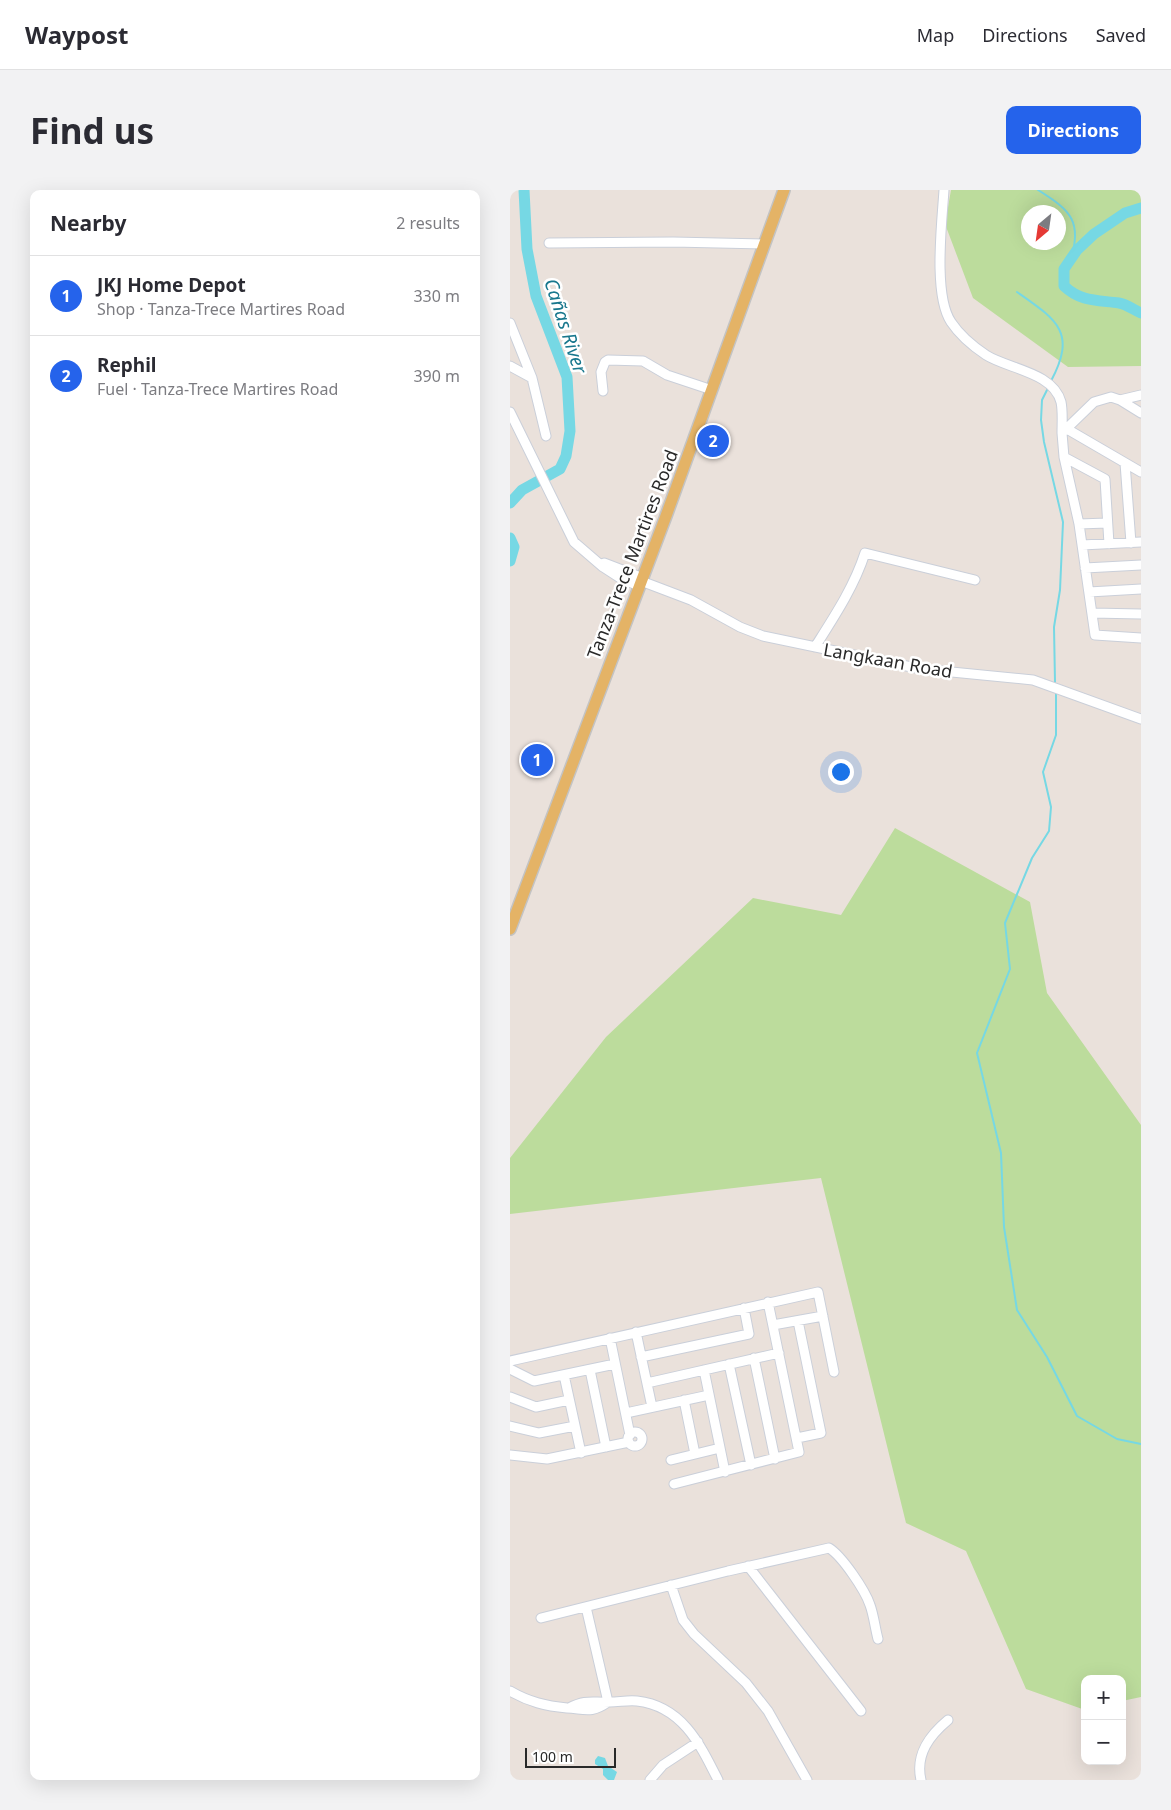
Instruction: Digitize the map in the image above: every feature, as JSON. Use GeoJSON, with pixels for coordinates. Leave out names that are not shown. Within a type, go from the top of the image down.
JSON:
{"type":"FeatureCollection","features":[{"type":"Feature","properties":{"kind":"main road","name":"Tanza-Trece Martires Road"},"geometry":{"type":"LineString","coordinates":[[510,929],[641,582],[784,190]]}},
{"type":"Feature","properties":{"kind":"street"},"geometry":{"type":"LineString","coordinates":[[944,190],[940,267],[950,321],[986,355],[1032,374],[1055,390],[1061,403],[1064,457],[1079,524],[1095,635],[1141,638]]}},
{"type":"Feature","properties":{"kind":"street"},"geometry":{"type":"LineString","coordinates":[[549,243],[673,242],[764,244]]}},
{"type":"Feature","properties":{"kind":"street"},"geometry":{"type":"LineString","coordinates":[[510,323],[532,378],[546,436]]}},
{"type":"Feature","properties":{"kind":"street"},"geometry":{"type":"LineString","coordinates":[[603,392],[601,372],[604,362],[608,360],[643,361],[666,375],[712,390]]}},
{"type":"Feature","properties":{"kind":"street"},"geometry":{"type":"LineString","coordinates":[[510,366],[532,378]]}},
{"type":"Feature","properties":{"kind":"street"},"geometry":{"type":"LineString","coordinates":[[1120,400],[1141,395]]}},
{"type":"Feature","properties":{"kind":"street"},"geometry":{"type":"LineString","coordinates":[[1064,431],[1094,402],[1111,397],[1120,400],[1141,413]]}},
{"type":"Feature","properties":{"kind":"street","name":"Langkaan Road"},"geometry":{"type":"LineString","coordinates":[[510,412],[574,542],[586,554],[629,577],[691,600],[740,627],[763,636],[921,670],[1033,680],[1141,719]]}},
{"type":"Feature","properties":{"kind":"street"},"geometry":{"type":"LineString","coordinates":[[1064,431],[1141,472]]}},
{"type":"Feature","properties":{"kind":"street"},"geometry":{"type":"LineString","coordinates":[[1064,457],[1105,479],[1109,544]]}},
{"type":"Feature","properties":{"kind":"street"},"geometry":{"type":"LineString","coordinates":[[1125,463],[1131,542]]}},
{"type":"Feature","properties":{"kind":"street"},"geometry":{"type":"LineString","coordinates":[[1079,524],[1107,523]]}},
{"type":"Feature","properties":{"kind":"street"},"geometry":{"type":"LineString","coordinates":[[1082,545],[1141,542]]}},
{"type":"Feature","properties":{"kind":"street"},"geometry":{"type":"LineString","coordinates":[[815,647],[840,607],[860,569],[865,553],[976,580]]}},
{"type":"Feature","properties":{"kind":"street"},"geometry":{"type":"LineString","coordinates":[[1085,568],[1141,565]]}},
{"type":"Feature","properties":{"kind":"street"},"geometry":{"type":"LineString","coordinates":[[1089,592],[1141,589]]}},
{"type":"Feature","properties":{"kind":"street"},"geometry":{"type":"LineString","coordinates":[[1092,614],[1141,614]]}},
{"type":"Feature","properties":{"kind":"street"},"geometry":{"type":"LineString","coordinates":[[510,1361],[818,1292],[834,1372]]}},
{"type":"Feature","properties":{"kind":"street"},"geometry":{"type":"LineString","coordinates":[[674,1484],[799,1452],[768,1302]]}},
{"type":"Feature","properties":{"kind":"street"},"geometry":{"type":"LineString","coordinates":[[641,1357],[749,1334],[744,1308]]}},
{"type":"Feature","properties":{"kind":"street"},"geometry":{"type":"LineString","coordinates":[[773,1325],[823,1316]]}},
{"type":"Feature","properties":{"kind":"street"},"geometry":{"type":"LineString","coordinates":[[797,1438],[821,1433],[798,1321]]}},
{"type":"Feature","properties":{"kind":"street"},"geometry":{"type":"LineString","coordinates":[[636,1332],[652,1408]]}},
{"type":"Feature","properties":{"kind":"street"},"geometry":{"type":"LineString","coordinates":[[510,1455],[547,1460],[606,1448],[630,1439],[610,1338]]}},
{"type":"Feature","properties":{"kind":"street"},"geometry":{"type":"LineString","coordinates":[[647,1383],[779,1353]]}},
{"type":"Feature","properties":{"kind":"street"},"geometry":{"type":"LineString","coordinates":[[754,1358],[774,1459]]}},
{"type":"Feature","properties":{"kind":"street"},"geometry":{"type":"LineString","coordinates":[[510,1369],[534,1381],[615,1364]]}},
{"type":"Feature","properties":{"kind":"street"},"geometry":{"type":"LineString","coordinates":[[729,1364],[751,1465]]}},
{"type":"Feature","properties":{"kind":"street"},"geometry":{"type":"LineString","coordinates":[[590,1370],[606,1448]]}},
{"type":"Feature","properties":{"kind":"street"},"geometry":{"type":"LineString","coordinates":[[704,1370],[725,1472]]}},
{"type":"Feature","properties":{"kind":"street"},"geometry":{"type":"LineString","coordinates":[[564,1375],[581,1453]]}},
{"type":"Feature","properties":{"kind":"street"},"geometry":{"type":"LineString","coordinates":[[626,1414],[709,1395]]}},
{"type":"Feature","properties":{"kind":"street"},"geometry":{"type":"LineString","coordinates":[[510,1397],[532,1407],[570,1400]]}},
{"type":"Feature","properties":{"kind":"street"},"geometry":{"type":"LineString","coordinates":[[684,1400],[695,1454]]}},
{"type":"Feature","properties":{"kind":"street"},"geometry":{"type":"LineString","coordinates":[[510,1426],[539,1433],[575,1426]]}},
{"type":"Feature","properties":{"kind":"street"},"geometry":{"type":"LineString","coordinates":[[671,1460],[720,1448]]}},
{"type":"Feature","properties":{"kind":"street"},"geometry":{"type":"LineString","coordinates":[[542,1618],[748,1566],[829,1548],[837,1555],[870,1605],[878,1639]]}},
{"type":"Feature","properties":{"kind":"street"},"geometry":{"type":"LineString","coordinates":[[748,1566],[861,1711]]}},
{"type":"Feature","properties":{"kind":"street"},"geometry":{"type":"LineString","coordinates":[[671,1585],[683,1620],[694,1634],[746,1683],[768,1710],[807,1780]]}},
{"type":"Feature","properties":{"kind":"street"},"geometry":{"type":"LineString","coordinates":[[586,1607],[608,1702]]}},
{"type":"Feature","properties":{"kind":"street"},"geometry":{"type":"LineString","coordinates":[[510,1691],[540,1704],[569,1708],[579,1703],[598,1700],[608,1702],[637,1701],[666,1710],[684,1724],[698,1742],[718,1780]]}},
{"type":"Feature","properties":{"kind":"street"},"geometry":{"type":"LineString","coordinates":[[921,1780],[921,1756],[927,1741],[948,1720]]}},
{"type":"Feature","properties":{"kind":"street"},"geometry":{"type":"LineString","coordinates":[[650,1780],[663,1765],[698,1742]]}},
{"type":"Feature","properties":{"kind":"green space"},"geometry":{"type":"Polygon","coordinates":[[[951,190],[1141,190],[1141,366],[1068,367],[973,298],[945,224],[951,190]]]}},
{"type":"Feature","properties":{"kind":"green space"},"geometry":{"type":"Polygon","coordinates":[[[895,828],[1030,902],[1047,993],[1141,1125],[1141,1697],[1126,1700],[1126,1675],[1081,1675],[1081,1709],[1026,1689],[966,1551],[906,1523],[821,1178],[510,1214],[510,1158],[606,1037],[753,898],[841,915],[895,828]]]}},
{"type":"Feature","properties":{"kind":"water"},"geometry":{"type":"Polygon","coordinates":[[[598,1756],[605,1758],[608,1766],[617,1772],[614,1780],[608,1780],[603,1775],[603,1769],[595,1764],[598,1756]]]}},
{"type":"Feature","properties":{"kind":"waterway","name":"Cañas River"},"geometry":{"type":"LineString","coordinates":[[510,503],[522,490],[560,469],[566,456],[570,431],[567,377],[536,296],[527,249],[524,190]]}},
{"type":"Feature","properties":{"kind":"waterway"},"geometry":{"type":"LineString","coordinates":[[1038,190],[1059,205],[1071,219],[1075,236],[1071,261]]}},
{"type":"Feature","properties":{"kind":"waterway"},"geometry":{"type":"LineString","coordinates":[[1141,208],[1125,213],[1094,234],[1077,250],[1064,269],[1064,286],[1070,291],[1083,298],[1122,304],[1141,313]]}},
{"type":"Feature","properties":{"kind":"waterway"},"geometry":{"type":"LineString","coordinates":[[1017,292],[1043,311],[1059,329],[1062,339],[1062,350],[1059,364],[1051,381]]}},
{"type":"Feature","properties":{"kind":"waterway"},"geometry":{"type":"LineString","coordinates":[[1047,390],[1042,400],[1041,420],[1044,442],[1063,522],[1060,590],[1054,627],[1055,682]]}},
{"type":"Feature","properties":{"kind":"waterway","name":"Cañas River"},"geometry":{"type":"LineString","coordinates":[[510,538],[514,547],[510,561]]}},
{"type":"Feature","properties":{"kind":"waterway"},"geometry":{"type":"LineString","coordinates":[[1056,694],[1056,735],[1043,772],[1051,807],[1049,831],[1032,858],[1005,923],[1010,969],[977,1053],[1001,1153],[1004,1227],[1017,1310],[1047,1357],[1077,1416],[1117,1439],[1141,1444]]}},
{"type":"Feature","properties":{"kind":"place","name":"Rephil"},"geometry":{"type":"Point","coordinates":[713,441]}},
{"type":"Feature","properties":{"kind":"place","name":"JKJ Home Depot"},"geometry":{"type":"Point","coordinates":[537,760]}}]}
